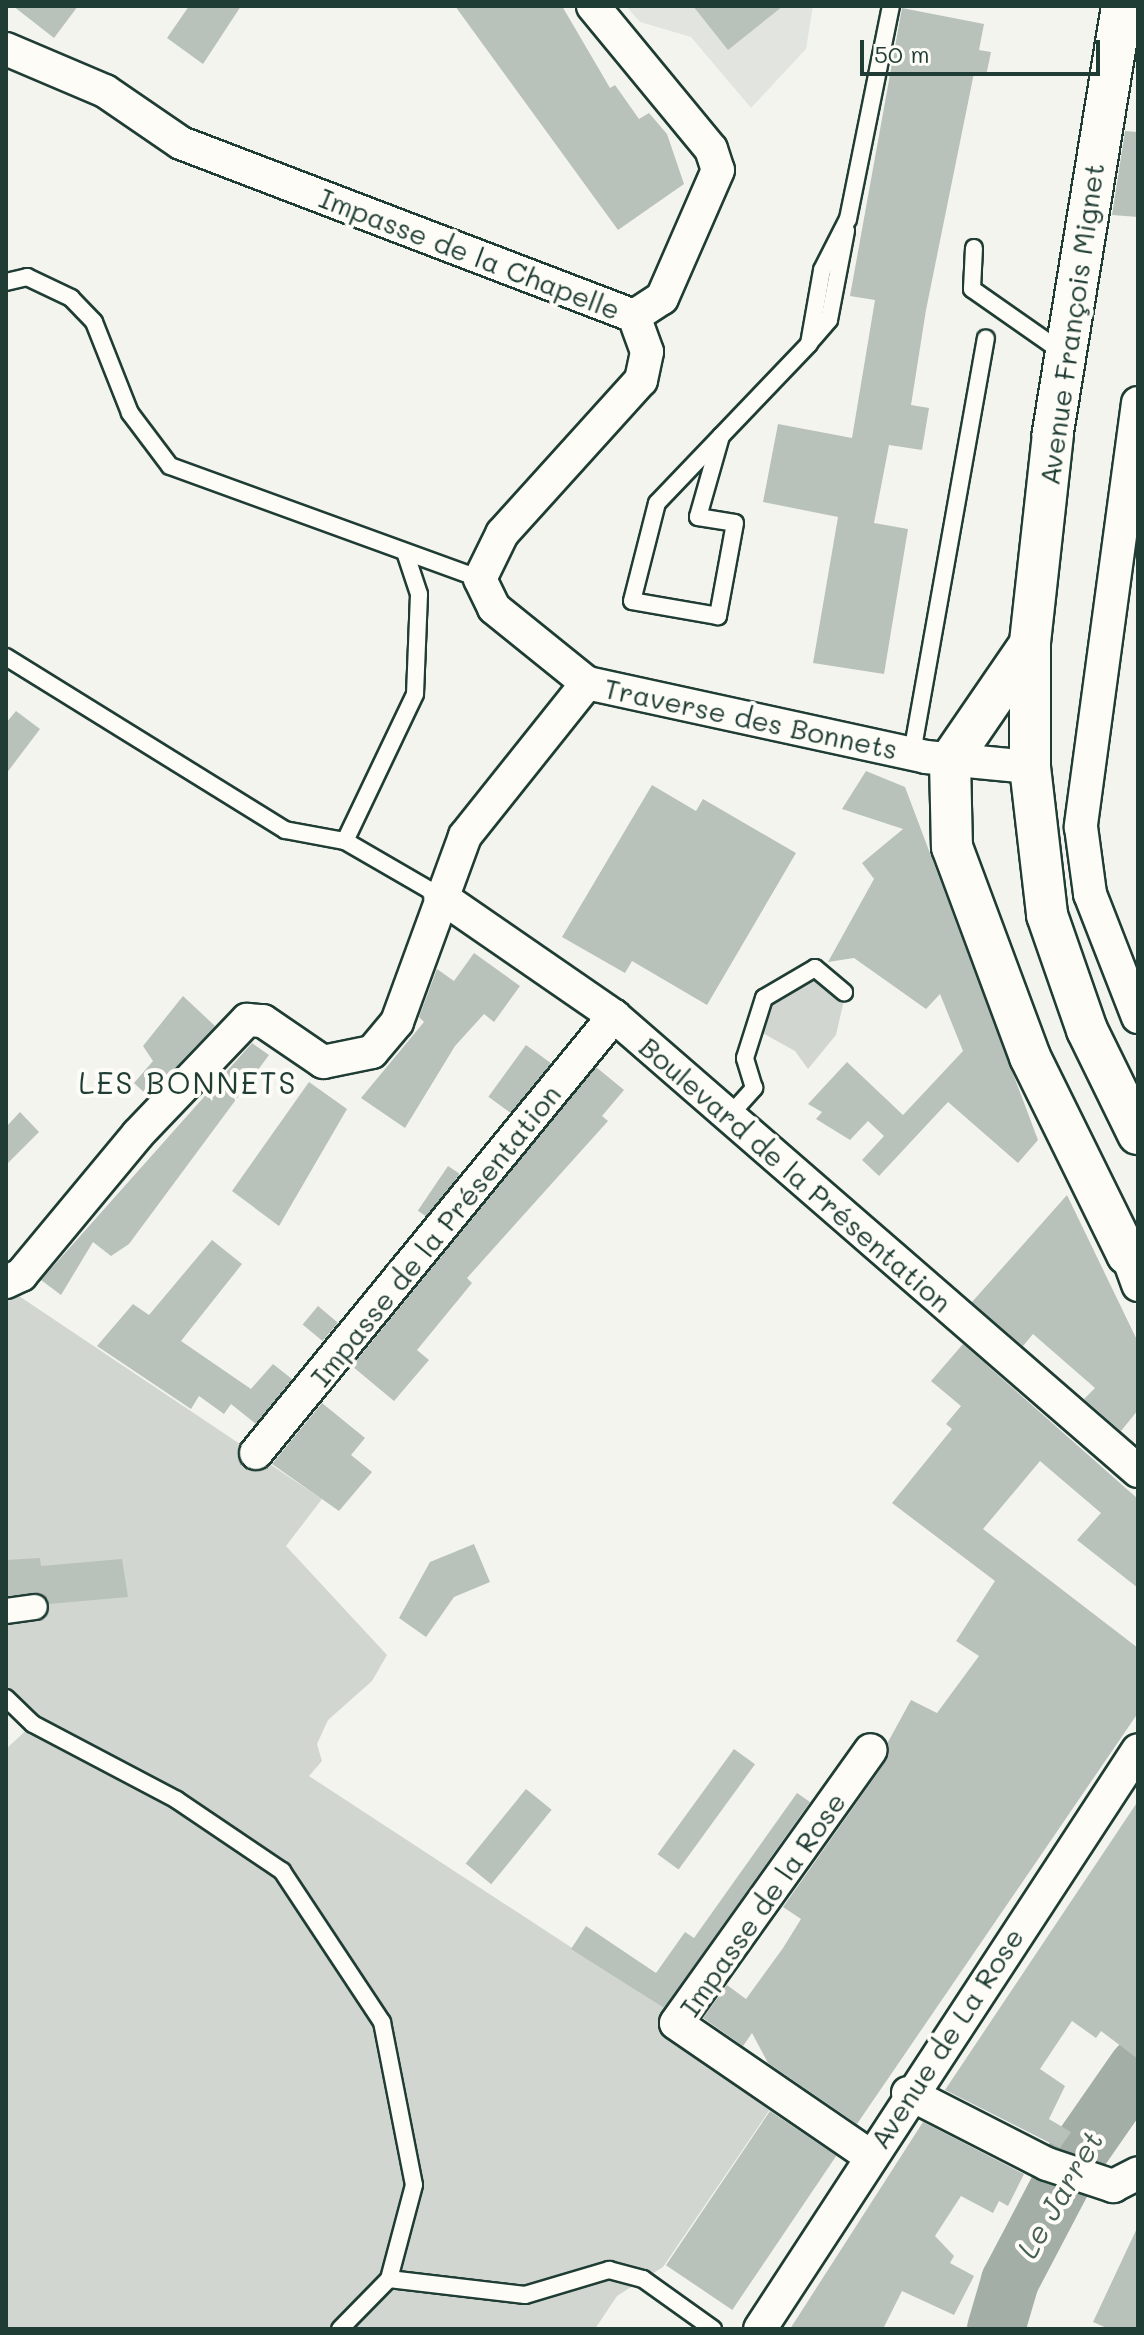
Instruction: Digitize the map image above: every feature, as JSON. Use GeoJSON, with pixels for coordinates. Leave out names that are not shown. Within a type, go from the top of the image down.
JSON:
{"type":"FeatureCollection","features":[{"type":"Feature","properties":{"kind":"street"},"geometry":{"type":"LineString","coordinates":[[593,6],[711,149],[718,170],[662,298],[634,316]]}},
{"type":"Feature","properties":{"kind":"street","name":"Avenue François Mignet"},"geometry":{"type":"LineString","coordinates":[[1122,6],[1065,354],[1030,644],[1030,767],[1047,915],[1087,1030],[1138,1134]]}},
{"type":"Feature","properties":{"kind":"street","name":"Impasse de la Chapelle"},"geometry":{"type":"LineString","coordinates":[[6,49],[105,91],[181,143],[634,316],[647,352],[641,380],[502,534],[480,579]]}},
{"type":"Feature","properties":{"kind":"street"},"geometry":{"type":"LineString","coordinates":[[1138,403],[1081,827],[1090,894],[1138,1017]]}},
{"type":"Feature","properties":{"kind":"street"},"geometry":{"type":"LineString","coordinates":[[480,579],[494,608],[587,683]]}},
{"type":"Feature","properties":{"kind":"street","name":"Avenue François Mignet"},"geometry":{"type":"LineString","coordinates":[[931,757],[1030,644]]}},
{"type":"Feature","properties":{"kind":"street","name":"Traverse des Bonnets"},"geometry":{"type":"LineString","coordinates":[[6,1282],[21,1275],[169,1099],[192,1085],[247,1020],[263,1021],[323,1062],[372,1052],[397,1022],[440,896],[488,802],[587,683],[931,757],[1030,767]]}},
{"type":"Feature","properties":{"kind":"street"},"geometry":{"type":"LineString","coordinates":[[931,757],[949,820],[960,882],[1030,1057],[1134,1267]]}},
{"type":"Feature","properties":{"kind":"street","name":"Boulevard de la Présentation"},"geometry":{"type":"LineString","coordinates":[[440,896],[614,1016],[1138,1471]]}},
{"type":"Feature","properties":{"kind":"street","name":"Impasse de la Présentation"},"geometry":{"type":"LineString","coordinates":[[256,1453],[614,1016]]}},
{"type":"Feature","properties":{"kind":"street"},"geometry":{"type":"LineString","coordinates":[[6,1611],[35,1607]]}},
{"type":"Feature","properties":{"kind":"street","name":"Impasse de la Rose"},"geometry":{"type":"LineString","coordinates":[[870,2156],[676,2023],[871,1750]]}},
{"type":"Feature","properties":{"kind":"street","name":"Avenue de La Rose"},"geometry":{"type":"LineString","coordinates":[[760,2329],[908,2093],[1138,1750]]}},
{"type":"Feature","properties":{"kind":"street"},"geometry":{"type":"LineString","coordinates":[[908,2093],[1047,2164],[1113,2179]]}},
{"type":"Feature","properties":{"kind":"lane"},"geometry":{"type":"LineString","coordinates":[[721,436],[698,517],[735,523],[718,616],[632,601],[657,503],[721,436],[809,344],[822,270],[848,219],[891,6]]}},
{"type":"Feature","properties":{"kind":"lane"},"geometry":{"type":"LineString","coordinates":[[974,248],[972,289],[1065,354]]}},
{"type":"Feature","properties":{"kind":"lane"},"geometry":{"type":"LineString","coordinates":[[6,282],[27,277],[71,298],[94,322],[130,413],[170,466],[480,579]]}},
{"type":"Feature","properties":{"kind":"lane"},"geometry":{"type":"LineString","coordinates":[[931,757],[986,339]]}},
{"type":"Feature","properties":{"kind":"lane"},"geometry":{"type":"LineString","coordinates":[[345,841],[415,694],[419,594],[405,552]]}},
{"type":"Feature","properties":{"kind":"lane"},"geometry":{"type":"LineString","coordinates":[[6,657],[285,830],[345,841],[440,896]]}},
{"type":"Feature","properties":{"kind":"lane"},"geometry":{"type":"LineString","coordinates":[[729,1116],[754,1088],[745,1058],[764,998],[815,968],[844,992]]}},
{"type":"Feature","properties":{"kind":"lane"},"geometry":{"type":"LineString","coordinates":[[6,1698],[33,1724],[177,1800],[282,1871],[352,1968],[382,2022],[414,2185],[389,2279],[340,2329]]}},
{"type":"Feature","properties":{"kind":"lane"},"geometry":{"type":"LineString","coordinates":[[389,2279],[525,2295],[609,2270],[643,2279],[713,2329]]}},
{"type":"Feature","properties":{"kind":"shaded area"},"geometry":{"type":"Polygon","coordinates":[[[626,6],[813,6],[806,49],[751,108],[691,37],[640,22],[626,6]]]}},
{"type":"Feature","properties":{"kind":"shaded area"},"geometry":{"type":"Polygon","coordinates":[[[814,975],[844,1000],[836,1035],[808,1069],[795,1051],[757,1030],[780,993],[814,975]]]}},
{"type":"Feature","properties":{"kind":"shaded area"},"geometry":{"type":"Polygon","coordinates":[[[13,1292],[322,1499],[286,1546],[387,1655],[372,1681],[328,1720],[317,1744],[322,1761],[309,1776],[667,2010],[777,2099],[663,2267],[617,2296],[595,2329],[6,2329],[6,1749],[33,1724],[6,1698],[6,1297],[13,1292]]]}},
{"type":"Feature","properties":{"kind":"building"},"geometry":{"type":"Polygon","coordinates":[[[13,6],[78,6],[54,38],[13,6]]]}},
{"type":"Feature","properties":{"kind":"building"},"geometry":{"type":"Polygon","coordinates":[[[189,6],[241,6],[203,64],[167,38],[189,6]]]}},
{"type":"Feature","properties":{"kind":"building"},"geometry":{"type":"Polygon","coordinates":[[[455,6],[562,6],[610,88],[615,85],[639,119],[649,113],[667,134],[684,184],[618,230],[455,6]]]}},
{"type":"Feature","properties":{"kind":"building"},"geometry":{"type":"Polygon","coordinates":[[[693,6],[783,6],[728,50],[693,6]]]}},
{"type":"Feature","properties":{"kind":"building"},"geometry":{"type":"Polygon","coordinates":[[[902,8],[984,24],[979,50],[991,52],[986,76],[974,73],[926,310],[911,405],[929,408],[922,450],[889,445],[874,523],[908,529],[884,674],[813,663],[838,517],[763,502],[778,424],[852,438],[875,300],[850,296],[902,8]]]}},
{"type":"Feature","properties":{"kind":"building"},"geometry":{"type":"Polygon","coordinates":[[[1125,131],[1138,132],[1138,217],[1112,215],[1125,131]]]}},
{"type":"Feature","properties":{"kind":"building"},"geometry":{"type":"Polygon","coordinates":[[[16,711],[40,729],[6,774],[6,723],[16,711]]]}},
{"type":"Feature","properties":{"kind":"building"},"geometry":{"type":"Polygon","coordinates":[[[866,771],[905,787],[1038,1140],[1018,1163],[948,1102],[879,1176],[862,1160],[884,1136],[868,1121],[850,1140],[816,1119],[822,1112],[808,1104],[847,1062],[903,1115],[963,1051],[940,994],[926,1009],[854,958],[828,962],[874,879],[862,863],[903,829],[842,809],[866,771]]]}},
{"type":"Feature","properties":{"kind":"building"},"geometry":{"type":"Polygon","coordinates":[[[652,785],[696,811],[703,799],[796,853],[707,1005],[632,961],[625,973],[562,937],[652,785]]]}},
{"type":"Feature","properties":{"kind":"building"},"geometry":{"type":"Polygon","coordinates":[[[474,953],[520,986],[494,1022],[484,1014],[455,1046],[405,1128],[361,1098],[424,1022],[419,1017],[437,969],[454,981],[474,953]]]}},
{"type":"Feature","properties":{"kind":"building"},"geometry":{"type":"Polygon","coordinates":[[[183,996],[215,1026],[148,1096],[134,1083],[153,1061],[143,1046],[183,996]]]}},
{"type":"Feature","properties":{"kind":"building"},"geometry":{"type":"Polygon","coordinates":[[[252,1043],[269,1055],[129,1244],[111,1256],[93,1242],[61,1295],[41,1280],[252,1043]]]}},
{"type":"Feature","properties":{"kind":"building"},"geometry":{"type":"Polygon","coordinates":[[[526,1045],[551,1063],[513,1115],[488,1097],[526,1045]]]}},
{"type":"Feature","properties":{"kind":"building"},"geometry":{"type":"Polygon","coordinates":[[[596,1067],[624,1090],[602,1116],[608,1121],[467,1278],[472,1283],[417,1350],[429,1360],[394,1401],[352,1366],[596,1067]]]}},
{"type":"Feature","properties":{"kind":"building"},"geometry":{"type":"Polygon","coordinates":[[[309,1082],[347,1109],[279,1226],[232,1191],[309,1082]]]}},
{"type":"Feature","properties":{"kind":"building"},"geometry":{"type":"Polygon","coordinates":[[[20,1112],[39,1132],[6,1165],[6,1127],[20,1112]]]}},
{"type":"Feature","properties":{"kind":"building"},"geometry":{"type":"Polygon","coordinates":[[[448,1166],[460,1174],[429,1219],[418,1211],[448,1166]]]}},
{"type":"Feature","properties":{"kind":"building"},"geometry":{"type":"Polygon","coordinates":[[[1067,1195],[1138,1342],[1138,1410],[1121,1431],[1084,1399],[1095,1388],[1033,1334],[1023,1346],[972,1302],[1067,1195]]]}},
{"type":"Feature","properties":{"kind":"building"},"geometry":{"type":"Polygon","coordinates":[[[212,1240],[242,1264],[181,1341],[251,1389],[273,1364],[292,1379],[256,1424],[231,1404],[224,1414],[199,1396],[191,1409],[97,1346],[133,1304],[149,1315],[212,1240]]]}},
{"type":"Feature","properties":{"kind":"building"},"geometry":{"type":"Polygon","coordinates":[[[318,1306],[338,1323],[322,1341],[303,1324],[318,1306]]]}},
{"type":"Feature","properties":{"kind":"building"},"geometry":{"type":"Polygon","coordinates":[[[963,1344],[1138,1499],[1138,1588],[1077,1540],[1101,1513],[1040,1461],[983,1529],[1138,1648],[1138,1713],[857,2124],[768,2063],[752,2033],[743,2046],[703,2018],[727,1985],[746,1999],[783,1948],[801,1919],[783,1907],[886,1761],[888,1742],[911,1700],[937,1713],[979,1656],[956,1641],[995,1581],[892,1503],[952,1429],[946,1424],[961,1406],[931,1381],[963,1344]]]}},
{"type":"Feature","properties":{"kind":"building"},"geometry":{"type":"Polygon","coordinates":[[[322,1403],[365,1438],[351,1455],[372,1472],[339,1511],[272,1464],[322,1403]]]}},
{"type":"Feature","properties":{"kind":"building"},"geometry":{"type":"Polygon","coordinates":[[[474,1544],[490,1582],[454,1597],[426,1637],[399,1618],[430,1562],[474,1544]]]}},
{"type":"Feature","properties":{"kind":"building"},"geometry":{"type":"Polygon","coordinates":[[[40,1558],[41,1566],[122,1559],[128,1597],[49,1604],[40,1593],[6,1596],[6,1560],[40,1558]]]}},
{"type":"Feature","properties":{"kind":"building"},"geometry":{"type":"Polygon","coordinates":[[[734,1749],[755,1764],[679,1869],[658,1854],[734,1749]]]}},
{"type":"Feature","properties":{"kind":"building"},"geometry":{"type":"Polygon","coordinates":[[[526,1789],[552,1810],[491,1884],[466,1864],[526,1789]]]}},
{"type":"Feature","properties":{"kind":"building"},"geometry":{"type":"Polygon","coordinates":[[[797,1793],[810,1802],[664,2008],[571,1949],[586,1926],[656,1973],[685,1932],[694,1938],[797,1793]]]}},
{"type":"Feature","properties":{"kind":"building"},"geometry":{"type":"Polygon","coordinates":[[[1138,1801],[1138,2059],[1101,2031],[1096,2038],[1072,2021],[1040,2069],[1065,2086],[1049,2119],[1071,2132],[1060,2148],[945,2090],[1138,1801]]]}},
{"type":"Feature","properties":{"kind":"building"},"geometry":{"type":"Polygon","coordinates":[[[770,2111],[836,2156],[732,2310],[666,2265],[770,2111]]]}},
{"type":"Feature","properties":{"kind":"building"},"geometry":{"type":"Polygon","coordinates":[[[923,2122],[1024,2174],[1008,2206],[999,2201],[993,2213],[961,2196],[935,2236],[954,2256],[950,2263],[974,2276],[954,2315],[902,2291],[883,2329],[790,2329],[923,2122]]]}},
{"type":"Feature","properties":{"kind":"building"},"geometry":{"type":"Polygon","coordinates":[[[1138,2226],[1138,2329],[1109,2329],[1093,2322],[1138,2226]]]}},
{"type":"Feature","properties":{"kind":"waterway","name":"Le Jarret"},"geometry":{"type":"LineString","coordinates":[[996,2329],[1010,2281],[1074,2159],[1138,2067]]}},
{"type":"Feature","properties":{"kind":"district","name":"LES BONNETS"},"geometry":{"type":"Point","coordinates":[188,1082]}}]}
